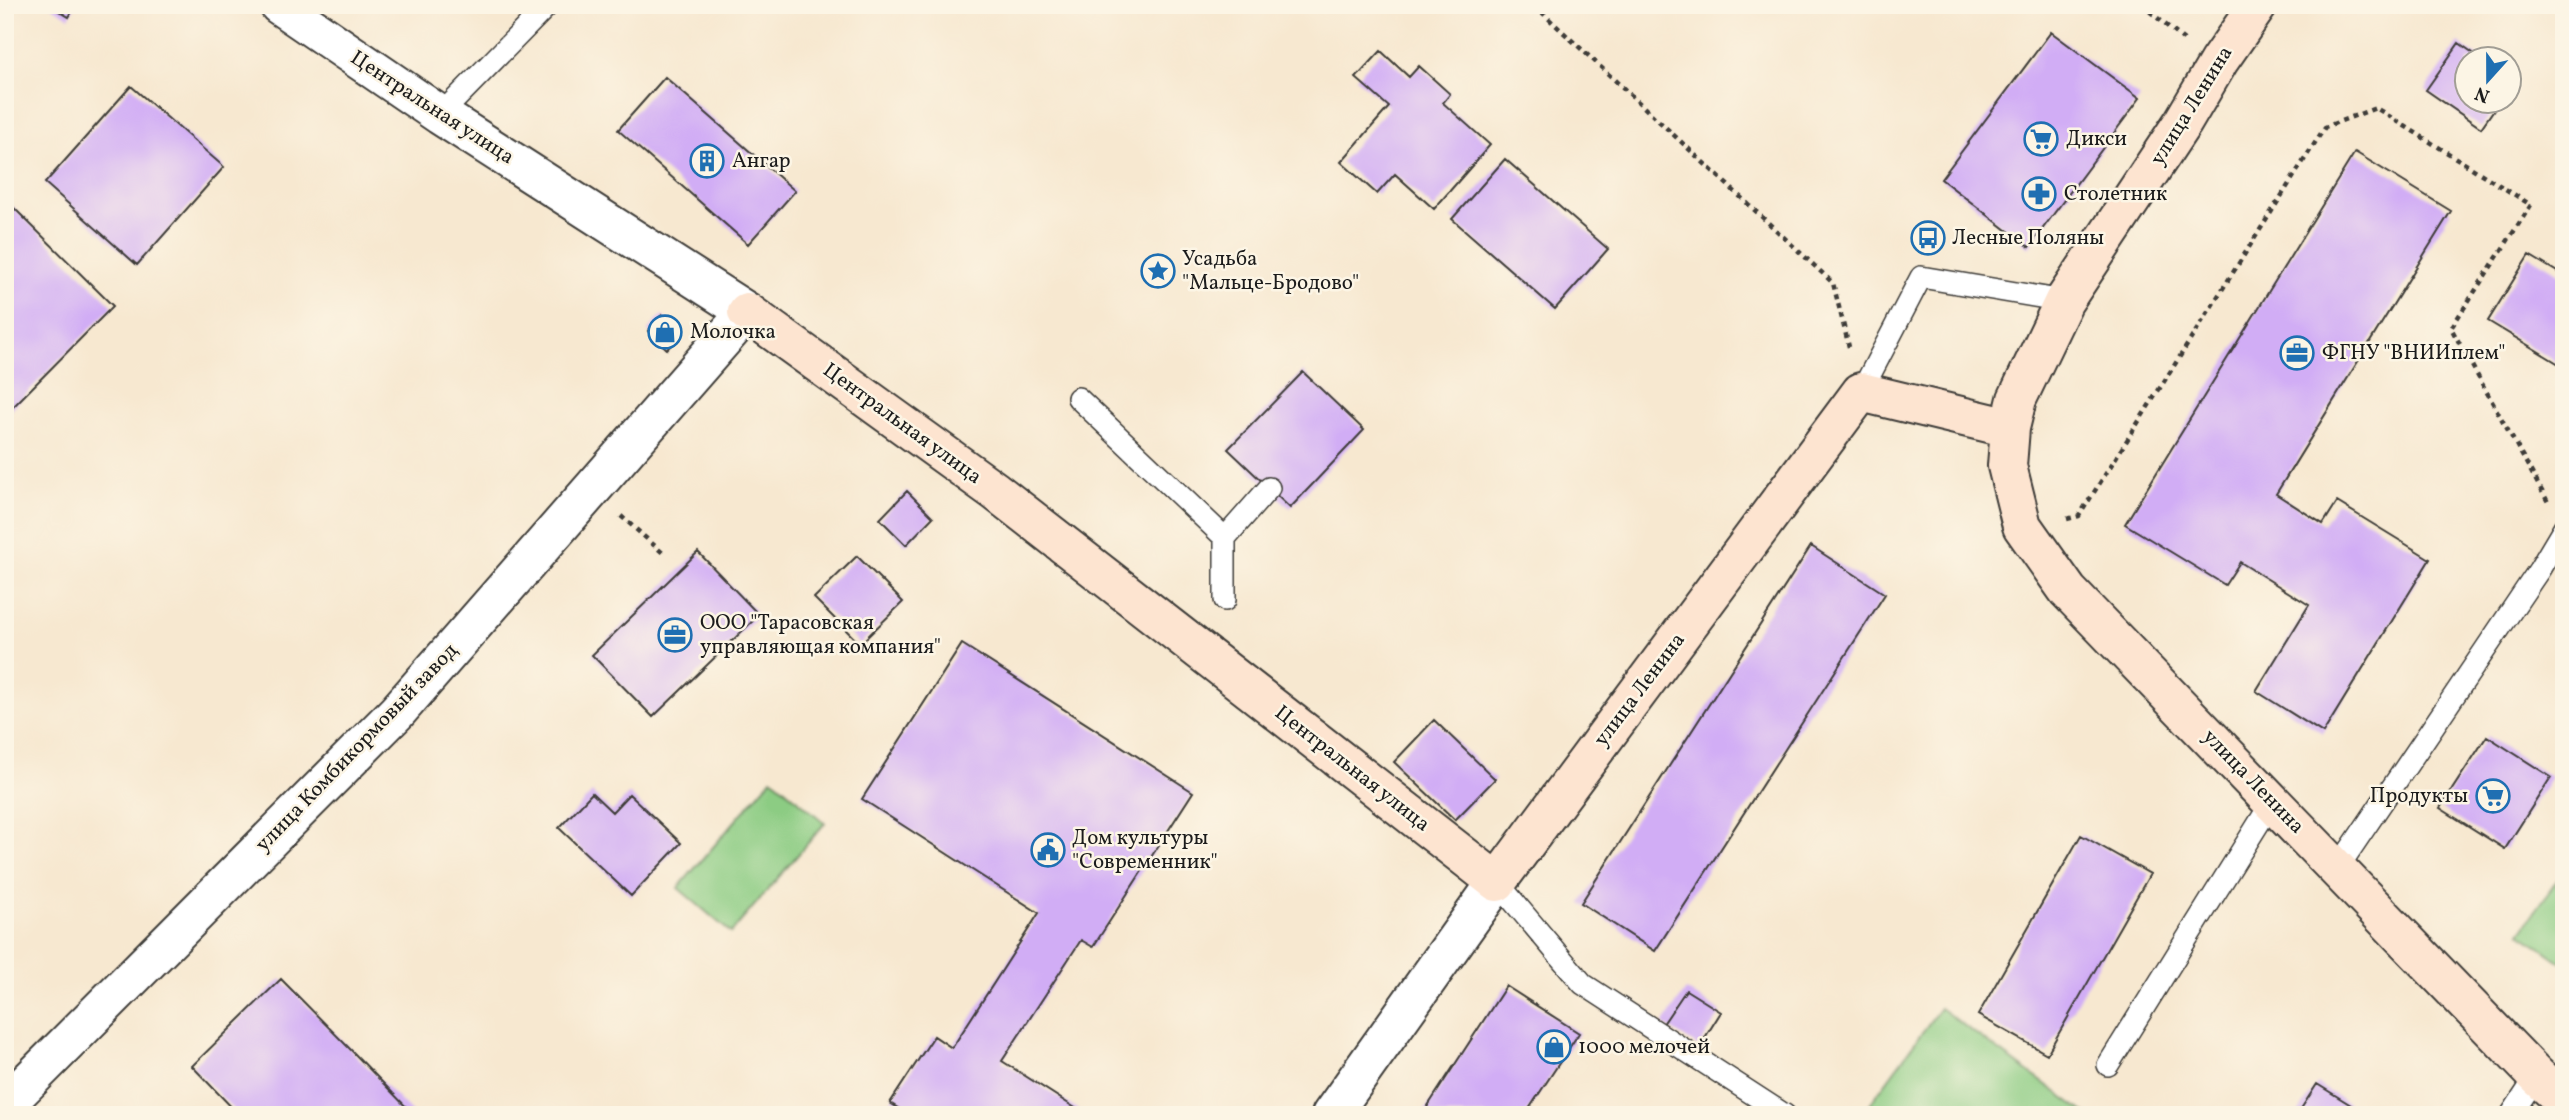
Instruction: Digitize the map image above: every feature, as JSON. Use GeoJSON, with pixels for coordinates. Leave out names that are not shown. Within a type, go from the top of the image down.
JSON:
{"type":"FeatureCollection","features":[{"type":"Feature","properties":{"kind":"street","name":"Центральная улица"},"geometry":{"type":"LineString","coordinates":[[279,5],[440,116],[747,312],[995,491],[1497,882]]}},
{"type":"Feature","properties":{"kind":"street","name":"улица Ленина"},"geometry":{"type":"LineString","coordinates":[[2258,5],[2218,61],[2183,122],[2064,301],[2017,399],[2010,428],[2007,466],[2022,526],[2068,591],[2550,1088]]}},
{"type":"Feature","properties":{"kind":"street","name":"улица Комбикормовый завод"},"geometry":{"type":"LineString","coordinates":[[5,1105],[397,712],[747,312]]}},
{"type":"Feature","properties":{"kind":"street"},"geometry":{"type":"LineString","coordinates":[[1861,392],[2010,428]]}},
{"type":"Feature","properties":{"kind":"street","name":"улица Ленина"},"geometry":{"type":"LineString","coordinates":[[1331,1115],[1497,882],[1861,392]]}},
{"type":"Feature","properties":{"kind":"lane"},"geometry":{"type":"LineString","coordinates":[[440,116],[548,5]]}},
{"type":"Feature","properties":{"kind":"lane"},"geometry":{"type":"LineString","coordinates":[[1861,392],[1921,277],[2064,301]]}},
{"type":"Feature","properties":{"kind":"lane"},"geometry":{"type":"LineString","coordinates":[[1079,398],[1226,538]]}},
{"type":"Feature","properties":{"kind":"lane"},"geometry":{"type":"LineString","coordinates":[[1225,600],[1226,538],[1269,488]]}},
{"type":"Feature","properties":{"kind":"lane"},"geometry":{"type":"LineString","coordinates":[[2337,869],[2539,570],[2563,529]]}},
{"type":"Feature","properties":{"kind":"lane"},"geometry":{"type":"LineString","coordinates":[[2108,1065],[2272,802]]}},
{"type":"Feature","properties":{"kind":"lane"},"geometry":{"type":"LineString","coordinates":[[1497,882],[1583,984],[1785,1115]]}},
{"type":"Feature","properties":{"kind":"lane"},"geometry":{"type":"LineString","coordinates":[[2511,1115],[2550,1088]]}},
{"type":"Feature","properties":{"kind":"path"},"geometry":{"type":"LineString","coordinates":[[1534,5],[1833,284],[1861,392]]}},
{"type":"Feature","properties":{"kind":"path"},"geometry":{"type":"LineString","coordinates":[[2142,5],[2185,40]]}},
{"type":"Feature","properties":{"kind":"path"},"geometry":{"type":"LineString","coordinates":[[2057,522],[2078,516],[2325,127],[2376,108],[2531,205],[2451,328],[2563,529]]}},
{"type":"Feature","properties":{"kind":"path"},"geometry":{"type":"LineString","coordinates":[[614,510],[664,554]]}},
{"type":"Feature","properties":{"kind":"green space"},"geometry":{"type":"Polygon","coordinates":[[[772,778],[825,823],[731,933],[678,888],[772,778]]]}},
{"type":"Feature","properties":{"kind":"green space"},"geometry":{"type":"Polygon","coordinates":[[[2558,879],[2564,883],[2564,964],[2520,933],[2558,879]]]}},
{"type":"Feature","properties":{"kind":"green space"},"geometry":{"type":"Polygon","coordinates":[[[1940,1008],[2088,1115],[1862,1115],[1940,1008]]]}},
{"type":"Feature","properties":{"kind":"building"},"geometry":{"type":"Polygon","coordinates":[[[49,5],[76,5],[69,17],[49,5]]]}},
{"type":"Feature","properties":{"kind":"building","name":"Дикси"},"geometry":{"type":"Polygon","coordinates":[[[2051,32],[2140,98],[2029,247],[1941,179],[2051,32]]]}},
{"type":"Feature","properties":{"kind":"building"},"geometry":{"type":"Polygon","coordinates":[[[2454,50],[2454,109],[2426,90],[2454,50]]]}},
{"type":"Feature","properties":{"kind":"building"},"geometry":{"type":"Polygon","coordinates":[[[1381,51],[1409,77],[1419,66],[1450,94],[1443,103],[1490,145],[1434,209],[1395,174],[1377,194],[1341,162],[1389,107],[1356,78],[1381,51]]]}},
{"type":"Feature","properties":{"kind":"building","name":"Ангар"},"geometry":{"type":"Polygon","coordinates":[[[665,77],[795,191],[748,244],[618,130],[665,77]]]}},
{"type":"Feature","properties":{"kind":"building"},"geometry":{"type":"Polygon","coordinates":[[[131,86],[224,167],[137,265],[45,183],[131,86]]]}},
{"type":"Feature","properties":{"kind":"building"},"geometry":{"type":"Polygon","coordinates":[[[2464,116],[2489,116],[2481,128],[2464,116]]]}},
{"type":"Feature","properties":{"kind":"building","name":"ФГНУ \"ВНИИплем\""},"geometry":{"type":"Polygon","coordinates":[[[2355,152],[2451,211],[2276,494],[2323,524],[2337,502],[2430,559],[2323,733],[2256,691],[2309,605],[2240,562],[2225,585],[2125,524],[2355,152]]]}},
{"type":"Feature","properties":{"kind":"building"},"geometry":{"type":"Polygon","coordinates":[[[1505,159],[1608,249],[1555,309],[1452,219],[1505,159]]]}},
{"type":"Feature","properties":{"kind":"building"},"geometry":{"type":"Polygon","coordinates":[[[5,199],[113,306],[5,415],[5,199]]]}},
{"type":"Feature","properties":{"kind":"building"},"geometry":{"type":"Polygon","coordinates":[[[2529,255],[2564,276],[2564,367],[2488,321],[2529,255]]]}},
{"type":"Feature","properties":{"kind":"building","name":"Молочка"},"geometry":{"type":"Polygon","coordinates":[[[662,315],[682,334],[667,349],[648,331],[662,315]]]}},
{"type":"Feature","properties":{"kind":"building"},"geometry":{"type":"Polygon","coordinates":[[[1303,372],[1364,430],[1290,508],[1228,449],[1303,372]]]}},
{"type":"Feature","properties":{"kind":"building"},"geometry":{"type":"Polygon","coordinates":[[[907,491],[933,517],[906,545],[880,519],[907,491]]]}},
{"type":"Feature","properties":{"kind":"building"},"geometry":{"type":"Polygon","coordinates":[[[1811,546],[1885,594],[1655,951],[1581,903],[1811,546]]]}},
{"type":"Feature","properties":{"kind":"building","name":"ООО \"Тарасовская управляющая компания\""},"geometry":{"type":"Polygon","coordinates":[[[698,552],[759,615],[653,717],[592,655],[698,552]]]}},
{"type":"Feature","properties":{"kind":"building"},"geometry":{"type":"Polygon","coordinates":[[[857,556],[903,602],[860,644],[814,598],[857,556]]]}},
{"type":"Feature","properties":{"kind":"building","name":"Дом культуры \"Современник\""},"geometry":{"type":"Polygon","coordinates":[[[962,644],[1193,792],[1093,947],[1081,940],[1002,1061],[1086,1115],[909,1115],[890,1103],[934,1036],[952,1048],[1039,913],[862,799],[962,644]]]}},
{"type":"Feature","properties":{"kind":"building"},"geometry":{"type":"Polygon","coordinates":[[[1434,720],[1495,779],[1455,820],[1394,762],[1434,720]]]}},
{"type":"Feature","properties":{"kind":"building","name":"Продукты"},"geometry":{"type":"Polygon","coordinates":[[[2487,736],[2551,777],[2505,849],[2440,808],[2487,736]]]}},
{"type":"Feature","properties":{"kind":"building"},"geometry":{"type":"Polygon","coordinates":[[[592,793],[612,812],[629,794],[681,843],[631,896],[559,828],[592,793]]]}},
{"type":"Feature","properties":{"kind":"building"},"geometry":{"type":"Polygon","coordinates":[[[2081,835],[2150,874],[2047,1054],[1978,1015],[2081,835]]]}},
{"type":"Feature","properties":{"kind":"building"},"geometry":{"type":"Polygon","coordinates":[[[281,979],[414,1115],[239,1115],[192,1066],[281,979]]]}},
{"type":"Feature","properties":{"kind":"building"},"geometry":{"type":"Polygon","coordinates":[[[1506,986],[1579,1033],[1525,1115],[1422,1115],[1506,986]]]}},
{"type":"Feature","properties":{"kind":"building"},"geometry":{"type":"Polygon","coordinates":[[[1686,990],[1721,1012],[1699,1047],[1663,1024],[1686,990]]]}},
{"type":"Feature","properties":{"kind":"building"},"geometry":{"type":"Polygon","coordinates":[[[2317,1084],[2367,1115],[2297,1115],[2317,1084]]]}},
{"type":"Feature","properties":{"kind":"place","name":"Дикси"},"geometry":{"type":"Point","coordinates":[2041,139]}},
{"type":"Feature","properties":{"kind":"place","name":"Ангар"},"geometry":{"type":"Point","coordinates":[707,161]}},
{"type":"Feature","properties":{"kind":"place","name":"Столетник"},"geometry":{"type":"Point","coordinates":[2039,194]}},
{"type":"Feature","properties":{"kind":"place","name":"Лесные Поляны"},"geometry":{"type":"Point","coordinates":[1928,238]}},
{"type":"Feature","properties":{"kind":"place","name":"Усадьба \"Мальце-Бродово\""},"geometry":{"type":"Point","coordinates":[1158,271]}},
{"type":"Feature","properties":{"kind":"place","name":"Молочка"},"geometry":{"type":"Point","coordinates":[665,332]}},
{"type":"Feature","properties":{"kind":"place","name":"ФГНУ \"ВНИИплем\""},"geometry":{"type":"Point","coordinates":[2297,353]}},
{"type":"Feature","properties":{"kind":"place","name":"ООО \"Тарасовская управляющая компания\""},"geometry":{"type":"Point","coordinates":[675,635]}},
{"type":"Feature","properties":{"kind":"place","name":"Продукты"},"geometry":{"type":"Point","coordinates":[2493,796]}},
{"type":"Feature","properties":{"kind":"place","name":"Дом культуры \"Современник\""},"geometry":{"type":"Point","coordinates":[1048,850]}},
{"type":"Feature","properties":{"kind":"place","name":"1000 мелочей"},"geometry":{"type":"Point","coordinates":[1554,1047]}}]}
